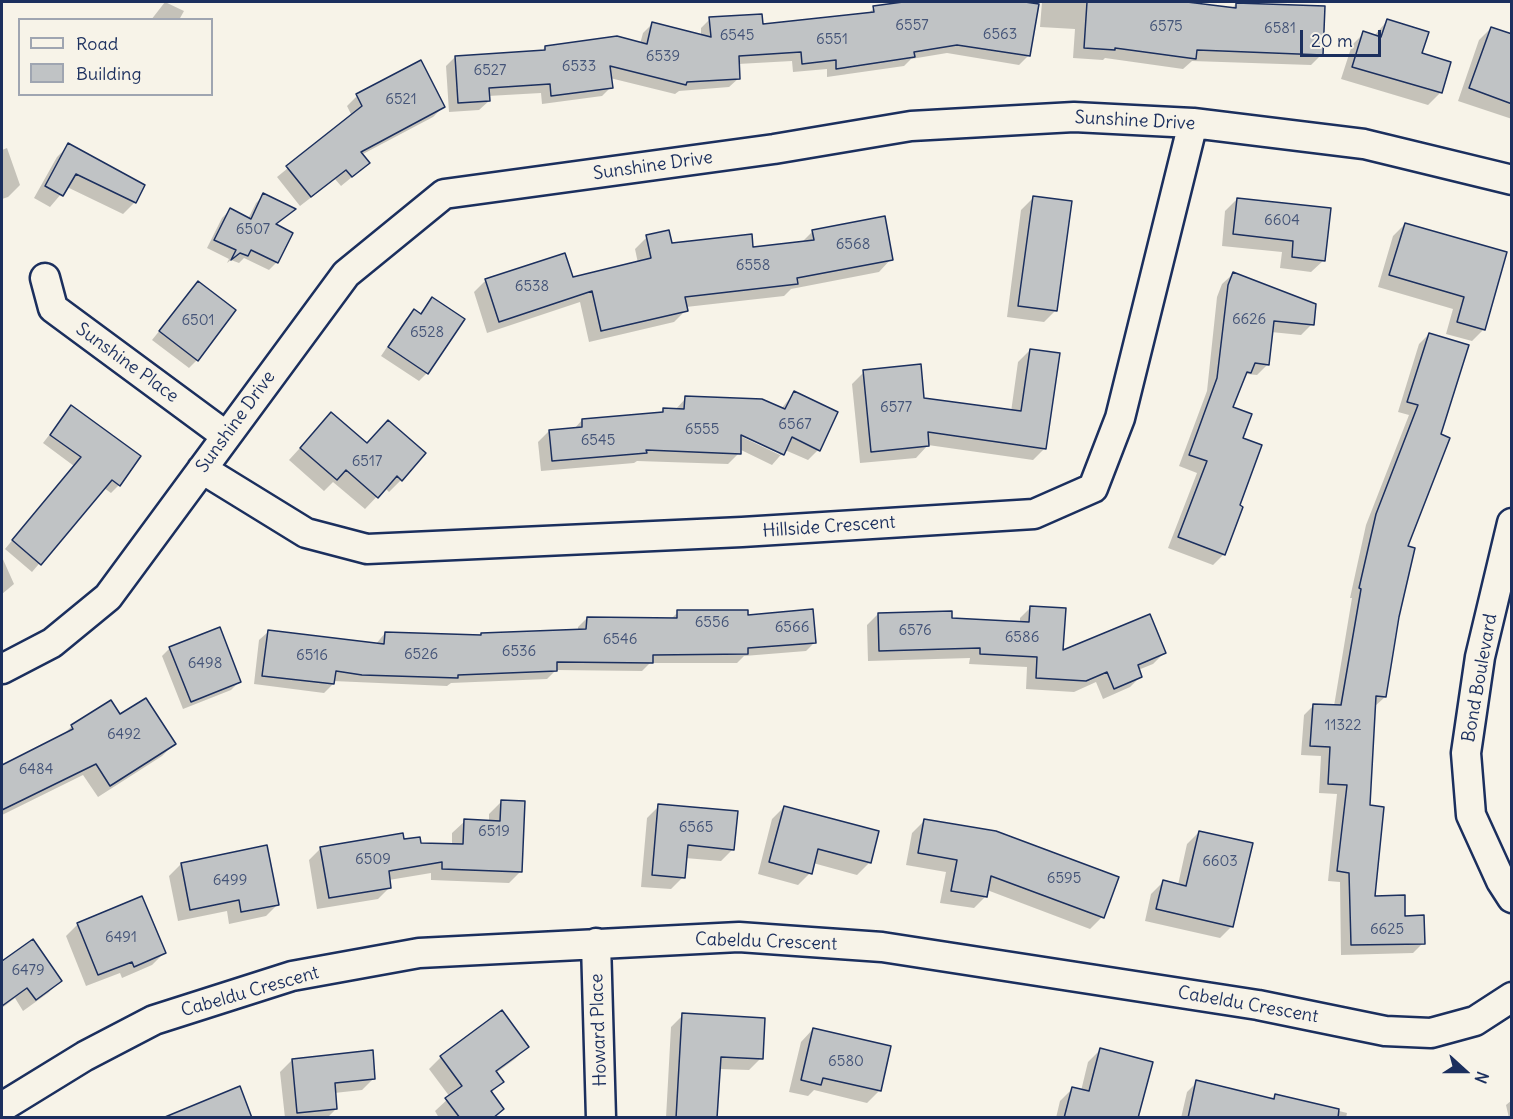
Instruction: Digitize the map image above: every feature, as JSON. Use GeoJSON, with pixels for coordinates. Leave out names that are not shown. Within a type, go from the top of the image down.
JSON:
{"type":"FeatureCollection","features":[{"type":"Feature","properties":{"kind":"street","name":"Sunshine Drive"},"geometry":{"type":"LineString","coordinates":[[2,669],[52,643],[108,597],[345,274],[444,194],[774,149],[911,126],[1074,117],[1193,123],[1364,144],[1512,180]]}},
{"type":"Feature","properties":{"kind":"street","name":"Hillside Crescent"},"geometry":{"type":"LineString","coordinates":[[202,470],[306,533],[367,549],[742,532],[1034,514],[1093,488],[1120,418],[1193,123]]}},
{"type":"Feature","properties":{"kind":"street","name":"Sunshine Place"},"geometry":{"type":"LineString","coordinates":[[45,278],[53,308],[225,435]]}},
{"type":"Feature","properties":{"kind":"street","name":"Bond Boulevard"},"geometry":{"type":"LineString","coordinates":[[1512,523],[1501,623],[1480,657],[1467,753],[1471,815],[1501,881],[1512,898]]}},
{"type":"Feature","properties":{"kind":"street","name":"Cabeldu Crescent"},"geometry":{"type":"LineString","coordinates":[[2,1107],[85,1056],[154,1020],[292,976],[419,953],[739,937],[882,947],[1258,1005],[1385,1031],[1431,1033],[1475,1021],[1512,997]]}},
{"type":"Feature","properties":{"kind":"street","name":"Howard Place"},"geometry":{"type":"LineString","coordinates":[[596,943],[601,1118]]}},
{"type":"Feature","properties":{"kind":"building"},"geometry":{"type":"Polygon","coordinates":[[[903,2],[1039,4],[1030,56],[957,45],[914,52],[915,57],[836,69],[836,60],[802,64],[801,52],[739,56],[740,79],[687,82],[686,85],[610,66],[613,88],[551,96],[550,84],[489,88],[490,101],[458,103],[455,56],[545,50],[545,46],[617,36],[647,44],[652,22],[711,37],[709,17],[762,14],[763,24],[874,12],[873,6],[903,2]]]}},
{"type":"Feature","properties":{"kind":"building"},"geometry":{"type":"Polygon","coordinates":[[[1087,2],[1187,2],[1236,8],[1236,3],[1325,6],[1323,55],[1197,50],[1196,59],[1115,48],[1115,50],[1084,48],[1087,2]]]}},
{"type":"Feature","properties":{"kind":"building"},"geometry":{"type":"Polygon","coordinates":[[[1387,19],[1429,32],[1422,53],[1451,62],[1442,93],[1352,67],[1363,31],[1381,37],[1387,19]]]}},
{"type":"Feature","properties":{"kind":"building"},"geometry":{"type":"Polygon","coordinates":[[[1491,27],[1512,34],[1512,104],[1469,88],[1491,27]]]}},
{"type":"Feature","properties":{"kind":"building"},"geometry":{"type":"Polygon","coordinates":[[[421,60],[445,107],[361,152],[370,163],[352,177],[346,170],[311,197],[286,166],[362,106],[356,94],[421,60]]]}},
{"type":"Feature","properties":{"kind":"building"},"geometry":{"type":"Polygon","coordinates":[[[68,143],[145,185],[136,203],[76,174],[63,196],[45,186],[68,143]]]}},
{"type":"Feature","properties":{"kind":"building"},"geometry":{"type":"Polygon","coordinates":[[[263,193],[296,209],[276,224],[293,233],[278,263],[251,250],[248,256],[240,253],[231,260],[236,250],[214,240],[230,208],[251,219],[263,193]]]}},
{"type":"Feature","properties":{"kind":"building"},"geometry":{"type":"Polygon","coordinates":[[[1033,196],[1072,201],[1057,311],[1018,306],[1033,196]]]}},
{"type":"Feature","properties":{"kind":"building"},"geometry":{"type":"Polygon","coordinates":[[[1237,198],[1331,208],[1325,261],[1292,257],[1293,241],[1233,234],[1237,198]]]}},
{"type":"Feature","properties":{"kind":"building"},"geometry":{"type":"Polygon","coordinates":[[[885,216],[893,260],[797,278],[798,284],[685,297],[688,311],[601,331],[592,291],[499,322],[485,279],[565,253],[573,277],[651,258],[646,235],[669,230],[672,243],[752,234],[753,247],[814,240],[812,230],[885,216]]]}},
{"type":"Feature","properties":{"kind":"building"},"geometry":{"type":"Polygon","coordinates":[[[1405,223],[1507,252],[1485,330],[1457,322],[1464,297],[1389,275],[1405,223]]]}},
{"type":"Feature","properties":{"kind":"building"},"geometry":{"type":"Polygon","coordinates":[[[1233,272],[1316,304],[1314,325],[1274,321],[1269,365],[1255,363],[1251,373],[1247,372],[1233,407],[1252,414],[1243,438],[1262,445],[1225,555],[1178,537],[1207,461],[1189,455],[1217,378],[1228,285],[1233,272]]]}},
{"type":"Feature","properties":{"kind":"building"},"geometry":{"type":"Polygon","coordinates":[[[198,281],[236,310],[198,361],[159,331],[198,281]]]}},
{"type":"Feature","properties":{"kind":"building"},"geometry":{"type":"Polygon","coordinates":[[[432,297],[465,319],[428,374],[388,347],[414,309],[421,314],[432,297]]]}},
{"type":"Feature","properties":{"kind":"building"},"geometry":{"type":"Polygon","coordinates":[[[1429,333],[1469,345],[1441,434],[1450,438],[1408,546],[1415,548],[1399,617],[1386,697],[1376,696],[1370,805],[1384,807],[1375,896],[1405,895],[1405,916],[1424,915],[1425,944],[1351,945],[1349,873],[1337,871],[1347,785],[1328,784],[1330,747],[1310,746],[1313,704],[1341,705],[1361,589],[1359,588],[1376,514],[1418,405],[1407,402],[1429,333]]]}},
{"type":"Feature","properties":{"kind":"building"},"geometry":{"type":"Polygon","coordinates":[[[1030,349],[1060,353],[1046,449],[928,432],[929,446],[871,452],[863,370],[921,364],[924,398],[1021,411],[1030,349]]]}},
{"type":"Feature","properties":{"kind":"building"},"geometry":{"type":"Polygon","coordinates":[[[794,391],[838,412],[820,451],[792,437],[784,455],[741,435],[741,454],[646,450],[647,453],[552,461],[549,430],[582,427],[582,419],[663,412],[663,408],[684,409],[685,396],[762,399],[785,409],[794,391]]]}},
{"type":"Feature","properties":{"kind":"building"},"geometry":{"type":"Polygon","coordinates":[[[71,405],[141,456],[120,486],[112,480],[41,565],[12,540],[81,457],[50,435],[71,405]]]}},
{"type":"Feature","properties":{"kind":"building"},"geometry":{"type":"Polygon","coordinates":[[[331,412],[367,443],[388,420],[426,453],[402,481],[397,476],[378,498],[346,470],[337,480],[300,448],[331,412]]]}},
{"type":"Feature","properties":{"kind":"building"},"geometry":{"type":"Polygon","coordinates":[[[1030,606],[1066,608],[1063,650],[1150,614],[1166,653],[1138,665],[1142,677],[1114,689],[1107,672],[1086,681],[1036,678],[1037,657],[980,654],[980,648],[879,651],[878,613],[952,611],[952,618],[1029,622],[1030,606]]]}},
{"type":"Feature","properties":{"kind":"building"},"geometry":{"type":"Polygon","coordinates":[[[813,609],[816,643],[748,648],[748,654],[653,655],[653,663],[557,662],[557,671],[458,675],[458,678],[362,675],[336,671],[334,684],[262,676],[268,630],[384,644],[385,632],[481,635],[481,633],[586,629],[587,617],[677,618],[677,610],[748,610],[748,615],[813,609]]]}},
{"type":"Feature","properties":{"kind":"building"},"geometry":{"type":"Polygon","coordinates":[[[220,627],[241,682],[191,702],[169,647],[220,627]]]}},
{"type":"Feature","properties":{"kind":"building"},"geometry":{"type":"Polygon","coordinates":[[[146,698],[176,744],[110,786],[96,764],[2,810],[2,765],[73,729],[71,725],[111,700],[120,714],[146,698]]]}},
{"type":"Feature","properties":{"kind":"building"},"geometry":{"type":"Polygon","coordinates":[[[501,800],[525,801],[522,872],[442,869],[442,862],[389,871],[391,888],[329,898],[320,847],[403,833],[404,839],[420,837],[421,843],[463,844],[464,819],[500,821],[501,800]]]}},
{"type":"Feature","properties":{"kind":"building"},"geometry":{"type":"Polygon","coordinates":[[[658,804],[738,811],[734,850],[688,845],[685,878],[652,875],[658,804]]]}},
{"type":"Feature","properties":{"kind":"building"},"geometry":{"type":"Polygon","coordinates":[[[784,806],[879,831],[871,863],[818,849],[812,874],[769,862],[784,806]]]}},
{"type":"Feature","properties":{"kind":"building"},"geometry":{"type":"Polygon","coordinates":[[[924,819],[996,831],[1119,877],[1104,918],[991,876],[987,897],[951,891],[957,860],[918,853],[924,819]]]}},
{"type":"Feature","properties":{"kind":"building"},"geometry":{"type":"Polygon","coordinates":[[[1199,831],[1253,843],[1233,927],[1156,909],[1163,880],[1186,886],[1199,831]]]}},
{"type":"Feature","properties":{"kind":"building"},"geometry":{"type":"Polygon","coordinates":[[[267,845],[279,905],[241,912],[239,900],[190,910],[181,863],[267,845]]]}},
{"type":"Feature","properties":{"kind":"building"},"geometry":{"type":"Polygon","coordinates":[[[142,896],[166,953],[134,967],[132,962],[98,975],[77,923],[142,896]]]}},
{"type":"Feature","properties":{"kind":"building"},"geometry":{"type":"Polygon","coordinates":[[[33,939],[62,981],[36,1000],[27,988],[2,1006],[2,961],[33,939]]]}},
{"type":"Feature","properties":{"kind":"building"},"geometry":{"type":"Polygon","coordinates":[[[502,1010],[529,1047],[496,1071],[504,1082],[491,1091],[504,1109],[493,1118],[460,1118],[445,1098],[462,1086],[440,1056],[502,1010]]]}},
{"type":"Feature","properties":{"kind":"building"},"geometry":{"type":"Polygon","coordinates":[[[682,1013],[765,1018],[763,1059],[721,1057],[717,1118],[676,1118],[682,1013]]]}},
{"type":"Feature","properties":{"kind":"building"},"geometry":{"type":"Polygon","coordinates":[[[813,1028],[891,1046],[881,1091],[823,1078],[821,1085],[801,1080],[813,1028]]]}},
{"type":"Feature","properties":{"kind":"building"},"geometry":{"type":"Polygon","coordinates":[[[1100,1048],[1153,1062],[1138,1118],[1064,1118],[1072,1087],[1089,1091],[1100,1048]]]}},
{"type":"Feature","properties":{"kind":"building"},"geometry":{"type":"Polygon","coordinates":[[[373,1050],[375,1079],[335,1083],[337,1109],[297,1113],[292,1059],[373,1050]]]}},
{"type":"Feature","properties":{"kind":"building"},"geometry":{"type":"Polygon","coordinates":[[[1196,1080],[1274,1099],[1275,1094],[1339,1109],[1338,1118],[1188,1118],[1196,1080]]]}},
{"type":"Feature","properties":{"kind":"building"},"geometry":{"type":"Polygon","coordinates":[[[240,1086],[252,1118],[165,1117],[240,1086]]]}}]}
